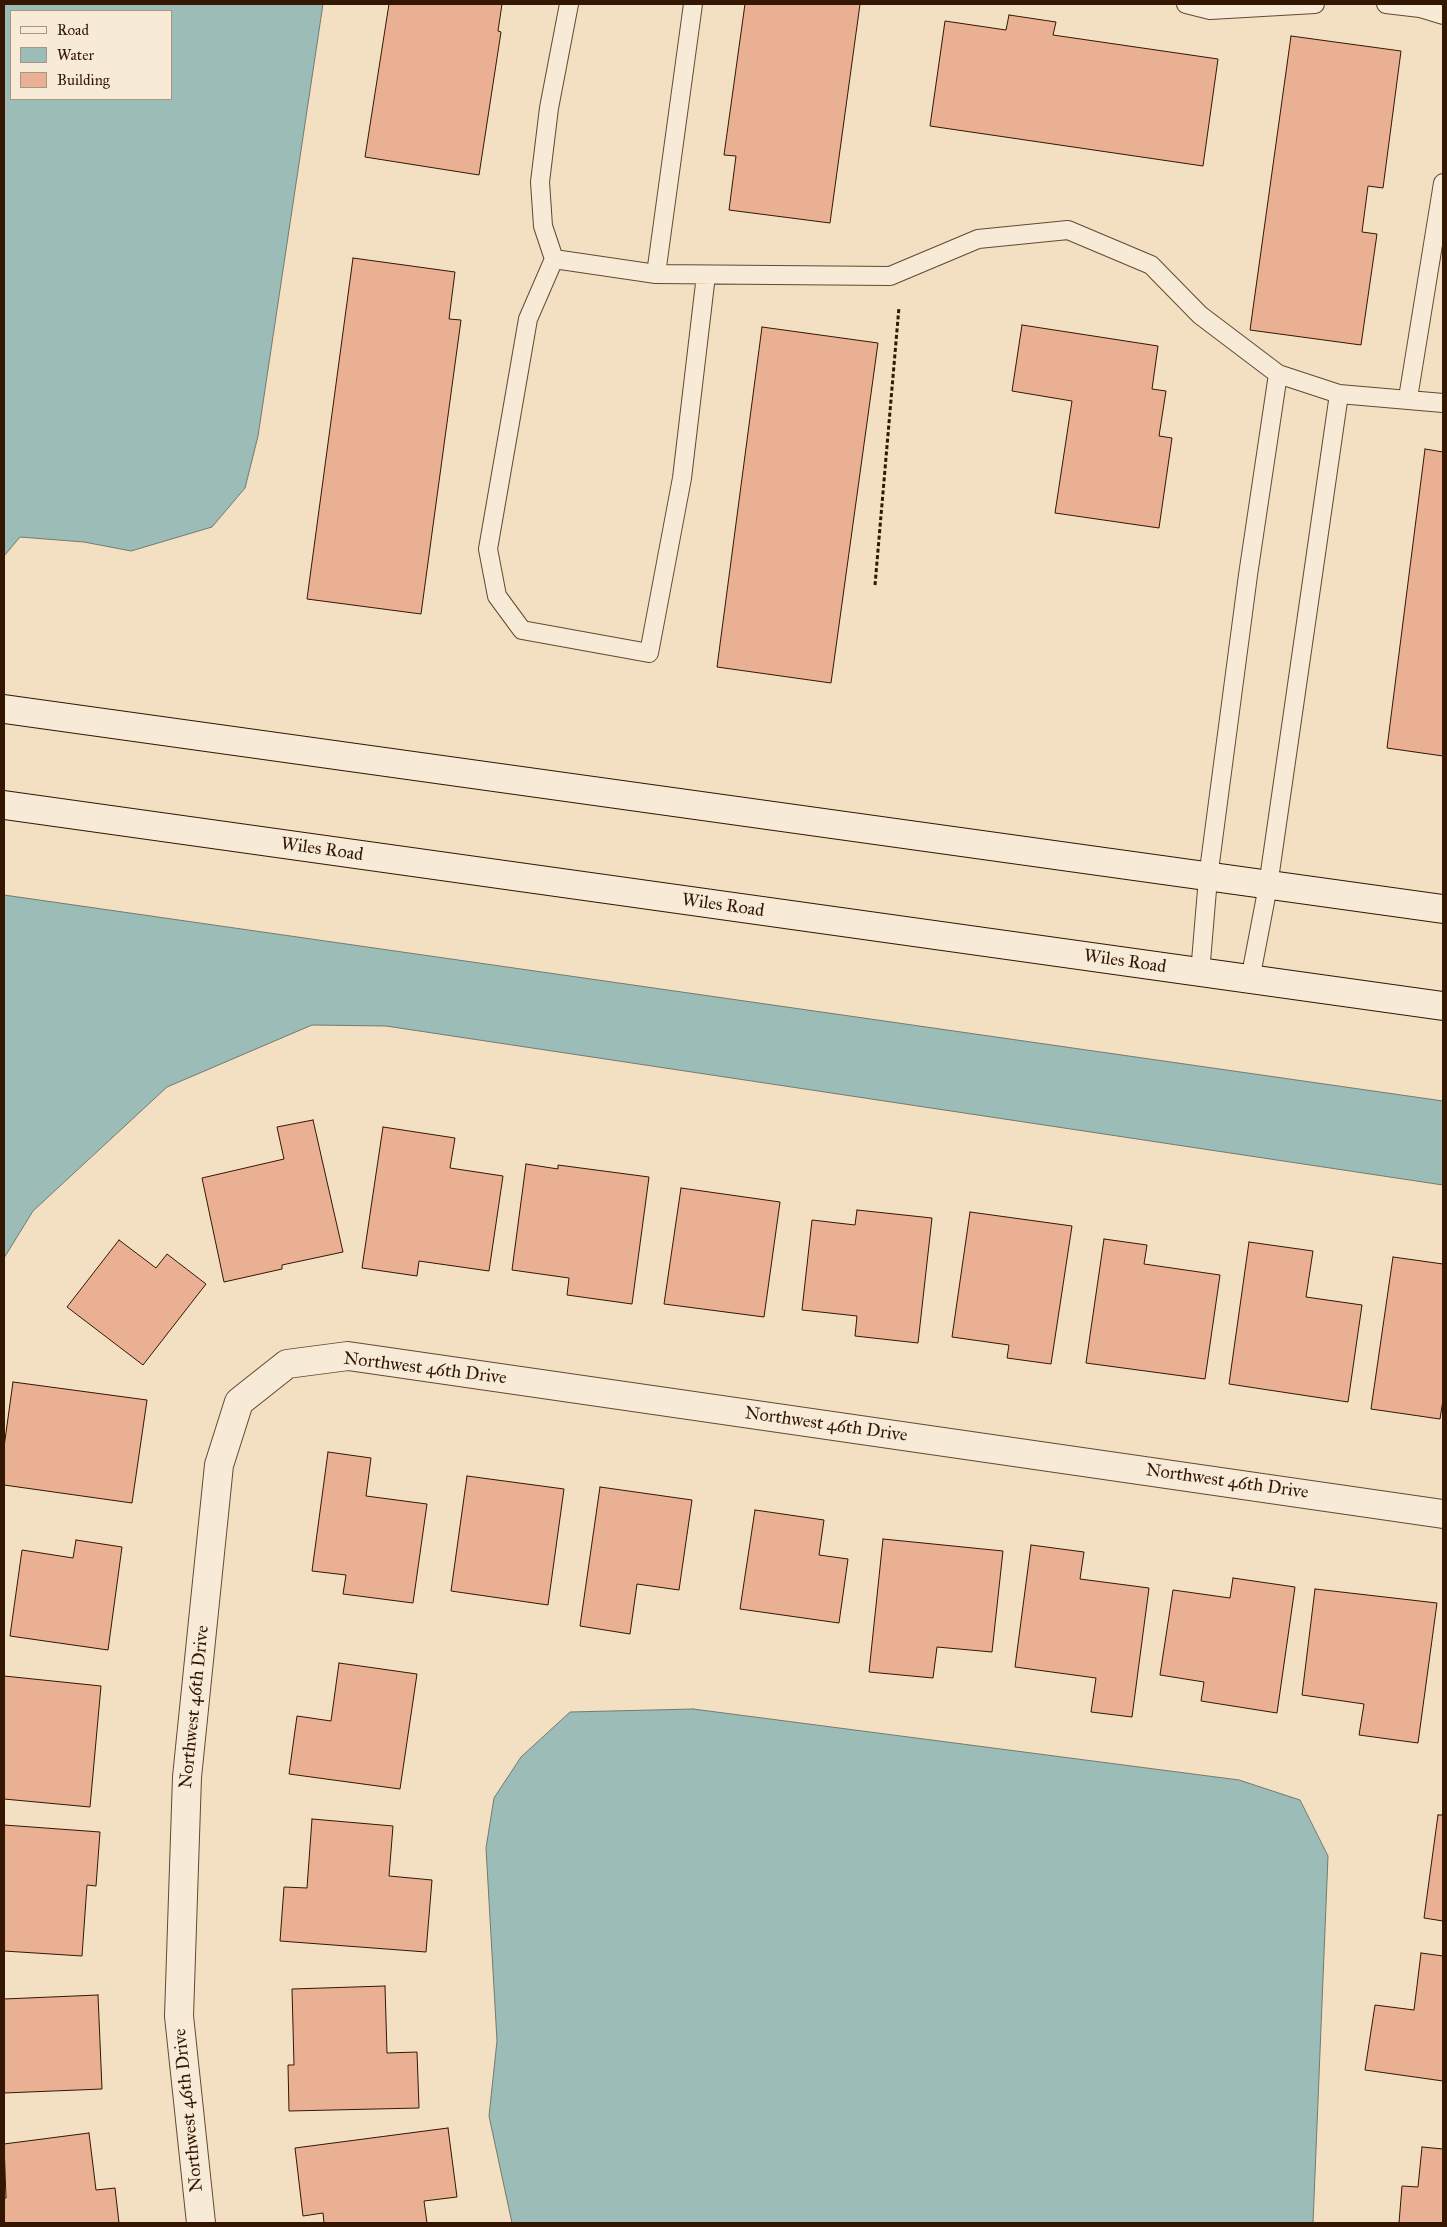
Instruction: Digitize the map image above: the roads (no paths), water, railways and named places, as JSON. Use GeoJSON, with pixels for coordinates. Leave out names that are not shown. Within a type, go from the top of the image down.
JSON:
{"type":"FeatureCollection","features":[{"type":"Feature","properties":{"kind":"main road"},"geometry":{"type":"LineString","coordinates":[[4,709],[1208,878],[1443,909]]}},
{"type":"Feature","properties":{"kind":"main road","name":"Wiles Road"},"geometry":{"type":"LineString","coordinates":[[4,805],[1443,1006]]}},
{"type":"Feature","properties":{"kind":"main road","name":"Northwest 46th Drive"},"geometry":{"type":"LineString","coordinates":[[202,2223],[179,2016],[187,1777],[219,1465],[238,1402],[287,1364],[348,1356],[1443,1514]]}},
{"type":"Feature","properties":{"kind":"lane"},"geometry":{"type":"LineString","coordinates":[[570,4],[549,108],[540,182],[543,226],[554,259],[528,318],[488,550],[497,596],[522,630],[649,653],[682,478],[706,275]]}},
{"type":"Feature","properties":{"kind":"lane"},"geometry":{"type":"LineString","coordinates":[[656,274],[693,4]]}},
{"type":"Feature","properties":{"kind":"lane"},"geometry":{"type":"LineString","coordinates":[[1186,4],[1210,10],[1315,4]]}},
{"type":"Feature","properties":{"kind":"lane"},"geometry":{"type":"LineString","coordinates":[[1386,4],[1420,8],[1443,15]]}},
{"type":"Feature","properties":{"kind":"lane"},"geometry":{"type":"LineString","coordinates":[[1408,398],[1443,183]]}},
{"type":"Feature","properties":{"kind":"lane"},"geometry":{"type":"LineString","coordinates":[[554,259],[656,274],[890,276],[978,239],[1068,230],[1151,265],[1200,315],[1278,374],[1339,394],[1408,398],[1443,403]]}},
{"type":"Feature","properties":{"kind":"lane"},"geometry":{"type":"LineString","coordinates":[[1200,973],[1208,878],[1248,575],[1278,374]]}},
{"type":"Feature","properties":{"kind":"lane"},"geometry":{"type":"LineString","coordinates":[[1250,980],[1268,886],[1339,394]]}},
{"type":"Feature","properties":{"kind":"water"},"geometry":{"type":"Polygon","coordinates":[[[4,4],[323,4],[258,436],[245,488],[212,527],[131,551],[84,542],[20,537],[4,556],[4,4]]]}},
{"type":"Feature","properties":{"kind":"water"},"geometry":{"type":"Polygon","coordinates":[[[4,895],[1443,1101],[1443,1185],[386,1026],[312,1025],[167,1087],[33,1211],[4,1258],[4,895]]]}},
{"type":"Feature","properties":{"kind":"water"},"geometry":{"type":"Polygon","coordinates":[[[693,1709],[1239,1780],[1300,1800],[1328,1856],[1313,2223],[512,2223],[489,2116],[497,2041],[486,1848],[494,1798],[521,1757],[570,1712],[693,1709]]]}}]}
